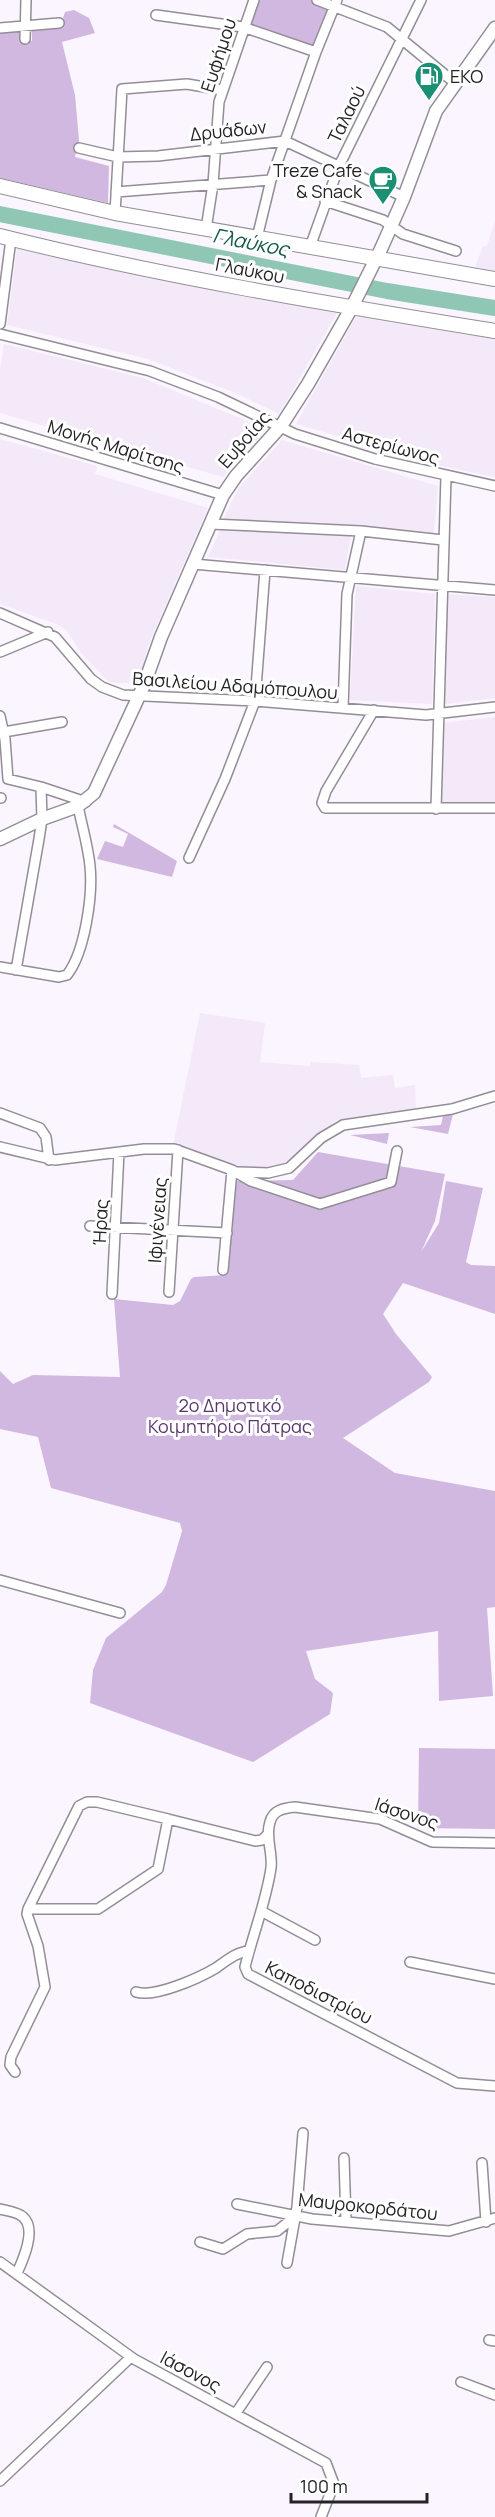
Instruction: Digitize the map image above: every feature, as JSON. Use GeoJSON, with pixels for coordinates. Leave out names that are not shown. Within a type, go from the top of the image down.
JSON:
{"type":"FeatureCollection","features":[{"type":"Feature","properties":{"kind":"main road","name":"Ευβοίας"},"geometry":{"type":"LineString","coordinates":[[82,804],[100,782],[139,696],[165,628],[223,495],[236,476],[281,426],[308,384],[375,263],[404,197],[436,111],[495,28]]}},
{"type":"Feature","properties":{"kind":"main road","name":"Γλαύκου"},"geometry":{"type":"LineString","coordinates":[[0,186],[115,213],[310,247],[375,263],[495,279]]}},
{"type":"Feature","properties":{"kind":"main road","name":"Γλαύκου"},"geometry":{"type":"LineString","coordinates":[[5,237],[123,264],[495,331]]}},
{"type":"Feature","properties":{"kind":"main road"},"geometry":{"type":"LineString","coordinates":[[0,839],[42,819],[82,804]]}},
{"type":"Feature","properties":{"kind":"street"},"geometry":{"type":"LineString","coordinates":[[25,39],[26,0]]}},
{"type":"Feature","properties":{"kind":"street","name":"Ευφήμου"},"geometry":{"type":"LineString","coordinates":[[206,229],[213,184],[222,90],[254,0]]}},
{"type":"Feature","properties":{"kind":"street"},"geometry":{"type":"LineString","coordinates":[[317,0],[336,3],[386,26],[455,83]]}},
{"type":"Feature","properties":{"kind":"street","name":"Ταλαού"},"geometry":{"type":"LineString","coordinates":[[310,247],[339,166],[421,0]]}},
{"type":"Feature","properties":{"kind":"street"},"geometry":{"type":"LineString","coordinates":[[257,238],[271,180],[316,52],[336,3]]}},
{"type":"Feature","properties":{"kind":"street"},"geometry":{"type":"LineString","coordinates":[[156,15],[243,27],[316,52]]}},
{"type":"Feature","properties":{"kind":"street"},"geometry":{"type":"LineString","coordinates":[[0,28],[59,23]]}},
{"type":"Feature","properties":{"kind":"street"},"geometry":{"type":"LineString","coordinates":[[115,213],[122,89],[187,84],[222,90]]}},
{"type":"Feature","properties":{"kind":"street","name":"Δρυάδων"},"geometry":{"type":"LineString","coordinates":[[79,148],[118,156],[158,156],[285,141],[404,197]]}},
{"type":"Feature","properties":{"kind":"street"},"geometry":{"type":"LineString","coordinates":[[116,192],[271,180]]}},
{"type":"Feature","properties":{"kind":"street"},"geometry":{"type":"LineString","coordinates":[[325,201],[392,225],[404,234],[456,251]]}},
{"type":"Feature","properties":{"kind":"street"},"geometry":{"type":"LineString","coordinates":[[0,324],[5,237]]}},
{"type":"Feature","properties":{"kind":"street","name":"Αστερίωνος"},"geometry":{"type":"LineString","coordinates":[[0,334],[150,371],[218,397],[295,434],[353,452],[446,477],[495,486]]}},
{"type":"Feature","properties":{"kind":"street","name":"Μονής Μαρίτσης"},"geometry":{"type":"LineString","coordinates":[[0,428],[223,495]]}},
{"type":"Feature","properties":{"kind":"street"},"geometry":{"type":"LineString","coordinates":[[436,809],[446,477]]}},
{"type":"Feature","properties":{"kind":"street"},"geometry":{"type":"LineString","coordinates":[[211,524],[361,531],[443,540]]}},
{"type":"Feature","properties":{"kind":"street"},"geometry":{"type":"LineString","coordinates":[[343,708],[347,594],[361,531]]}},
{"type":"Feature","properties":{"kind":"street"},"geometry":{"type":"LineString","coordinates":[[193,564],[495,590]]}},
{"type":"Feature","properties":{"kind":"street"},"geometry":{"type":"LineString","coordinates":[[189,858],[225,779],[255,700],[265,570]]}},
{"type":"Feature","properties":{"kind":"street","name":"Βασιλείου Αδαμόπουλου"},"geometry":{"type":"LineString","coordinates":[[0,613],[48,632],[62,642],[91,679],[102,687],[123,695],[255,700],[438,715],[495,707]]}},
{"type":"Feature","properties":{"kind":"street"},"geometry":{"type":"LineString","coordinates":[[0,652],[48,632]]}},
{"type":"Feature","properties":{"kind":"street"},"geometry":{"type":"LineString","coordinates":[[374,710],[326,791],[322,799],[323,806],[332,809],[495,808]]}},
{"type":"Feature","properties":{"kind":"street"},"geometry":{"type":"LineString","coordinates":[[0,716],[4,732],[8,780],[41,787],[82,804],[90,866],[90,886],[80,946],[67,975],[59,977],[0,967]]}},
{"type":"Feature","properties":{"kind":"street"},"geometry":{"type":"LineString","coordinates":[[4,732],[62,722]]}},
{"type":"Feature","properties":{"kind":"street"},"geometry":{"type":"LineString","coordinates":[[15,970],[42,819],[41,787]]}},
{"type":"Feature","properties":{"kind":"street"},"geometry":{"type":"LineString","coordinates":[[234,1171],[268,1173],[285,1170],[321,1138],[343,1125],[452,1109],[495,1096]]}},
{"type":"Feature","properties":{"kind":"street"},"geometry":{"type":"LineString","coordinates":[[0,1113],[40,1128],[45,1137],[49,1160]]}},
{"type":"Feature","properties":{"kind":"street"},"geometry":{"type":"LineString","coordinates":[[0,1147],[49,1160],[156,1148],[178,1150],[234,1171],[251,1181],[320,1204],[391,1182],[397,1151]]}},
{"type":"Feature","properties":{"kind":"street","name":"Ιφιγένειας"},"geometry":{"type":"LineString","coordinates":[[169,1292],[178,1150]]}},
{"type":"Feature","properties":{"kind":"street","name":"Ήρας"},"geometry":{"type":"LineString","coordinates":[[112,1294],[119,1152]]}},
{"type":"Feature","properties":{"kind":"street"},"geometry":{"type":"LineString","coordinates":[[223,1270],[234,1171]]}},
{"type":"Feature","properties":{"kind":"street"},"geometry":{"type":"LineString","coordinates":[[90,1226],[227,1233]]}},
{"type":"Feature","properties":{"kind":"street"},"geometry":{"type":"LineString","coordinates":[[0,1581],[120,1613]]}},
{"type":"Feature","properties":{"kind":"street"},"geometry":{"type":"LineString","coordinates":[[15,2072],[10,2065],[11,2057],[45,1987],[38,1946],[27,1914],[28,1909],[79,1806],[87,1802],[97,1802],[255,1841],[262,1840],[268,1834]]}},
{"type":"Feature","properties":{"kind":"street","name":"Ιάσονος"},"geometry":{"type":"LineString","coordinates":[[274,1813],[284,1808],[306,1808],[380,1819],[432,1842],[495,1843]]}},
{"type":"Feature","properties":{"kind":"street","name":"Καποδιστρίου"},"geometry":{"type":"LineString","coordinates":[[274,1813],[269,1823],[268,1834],[272,1860],[261,1911],[245,1967],[248,1974],[457,2083],[495,2086]]}},
{"type":"Feature","properties":{"kind":"street"},"geometry":{"type":"LineString","coordinates":[[28,1909],[98,1909],[158,1869],[168,1819]]}},
{"type":"Feature","properties":{"kind":"street"},"geometry":{"type":"LineString","coordinates":[[261,1911],[315,1940]]}},
{"type":"Feature","properties":{"kind":"street"},"geometry":{"type":"LineString","coordinates":[[136,1992],[146,1994],[157,1992],[211,1970],[237,1954],[249,1951]]}},
{"type":"Feature","properties":{"kind":"street"},"geometry":{"type":"LineString","coordinates":[[410,1962],[495,1979]]}},
{"type":"Feature","properties":{"kind":"street"},"geometry":{"type":"LineString","coordinates":[[287,2263],[296,2216],[303,2133]]}},
{"type":"Feature","properties":{"kind":"street"},"geometry":{"type":"LineString","coordinates":[[344,2158],[346,2221]]}},
{"type":"Feature","properties":{"kind":"street"},"geometry":{"type":"LineString","coordinates":[[482,2163],[490,2220]]}},
{"type":"Feature","properties":{"kind":"street","name":"Μαυροκορδάτου"},"geometry":{"type":"LineString","coordinates":[[237,2204],[296,2216],[449,2231],[490,2220]]}},
{"type":"Feature","properties":{"kind":"street"},"geometry":{"type":"LineString","coordinates":[[0,2209],[21,2215],[27,2224],[27,2252],[17,2273]]}},
{"type":"Feature","properties":{"kind":"street"},"geometry":{"type":"LineString","coordinates":[[200,2242],[223,2249],[247,2234],[277,2231],[296,2216]]}},
{"type":"Feature","properties":{"kind":"street","name":"Ιάσονος"},"geometry":{"type":"LineString","coordinates":[[0,2262],[131,2357],[326,2463],[334,2484],[321,2517]]}},
{"type":"Feature","properties":{"kind":"street"},"geometry":{"type":"LineString","coordinates":[[0,2481],[131,2357]]}},
{"type":"Feature","properties":{"kind":"street"},"geometry":{"type":"LineString","coordinates":[[236,2413],[267,2367]]}},
{"type":"Feature","properties":{"kind":"street"},"geometry":{"type":"LineString","coordinates":[[461,2382],[495,2395]]}},
{"type":"Feature","properties":{"kind":"shaded area"},"geometry":{"type":"Polygon","coordinates":[[[495,222],[495,271],[475,267],[483,246],[487,246],[495,222]]]}},
{"type":"Feature","properties":{"kind":"shaded area"},"geometry":{"type":"Polygon","coordinates":[[[17,249],[337,313],[279,414],[238,394],[148,359],[7,325],[17,249]]]}},
{"type":"Feature","properties":{"kind":"shaded area"},"geometry":{"type":"Polygon","coordinates":[[[356,317],[495,339],[495,477],[441,466],[296,424],[356,317]]]}},
{"type":"Feature","properties":{"kind":"shaded area"},"geometry":{"type":"Polygon","coordinates":[[[4,344],[143,378],[266,429],[223,477],[0,413],[0,371],[4,344]]]}},
{"type":"Feature","properties":{"kind":"shaded area"},"geometry":{"type":"Polygon","coordinates":[[[0,439],[97,466],[95,474],[208,508],[147,648],[139,684],[109,682],[82,654],[67,631],[59,625],[0,604],[0,439]]]}},
{"type":"Feature","properties":{"kind":"shaded area"},"geometry":{"type":"Polygon","coordinates":[[[282,440],[438,486],[434,533],[359,525],[223,520],[238,489],[282,440]]]}},
{"type":"Feature","properties":{"kind":"shaded area"},"geometry":{"type":"Polygon","coordinates":[[[220,530],[351,535],[345,570],[208,557],[220,530]]]}},
{"type":"Feature","properties":{"kind":"shaded area"},"geometry":{"type":"Polygon","coordinates":[[[356,586],[435,594],[432,704],[350,700],[356,586]]]}},
{"type":"Feature","properties":{"kind":"shaded area"},"geometry":{"type":"Polygon","coordinates":[[[445,594],[495,597],[495,698],[443,704],[445,594]]]}},
{"type":"Feature","properties":{"kind":"shaded area"},"geometry":{"type":"Polygon","coordinates":[[[495,717],[495,804],[441,805],[442,723],[495,717]]]}},
{"type":"Feature","properties":{"kind":"shaded area"},"geometry":{"type":"Polygon","coordinates":[[[200,1013],[265,1023],[260,1062],[310,1066],[311,1062],[359,1065],[361,1078],[393,1075],[395,1088],[415,1085],[416,1110],[336,1120],[284,1164],[268,1168],[236,1166],[173,1146],[200,1013]]]}},
{"type":"Feature","properties":{"kind":"green space"},"geometry":{"type":"Polygon","coordinates":[[[254,0],[317,0],[334,7],[316,52],[243,27],[254,0]]]}},
{"type":"Feature","properties":{"kind":"green space"},"geometry":{"type":"Polygon","coordinates":[[[74,10],[89,18],[95,33],[62,42],[75,95],[79,140],[75,157],[109,166],[108,203],[0,178],[0,33],[19,32],[20,40],[32,41],[32,30],[60,27],[65,12],[74,10]]]}},
{"type":"Feature","properties":{"kind":"green space"},"geometry":{"type":"Polygon","coordinates":[[[114,824],[177,861],[172,877],[97,859],[105,841],[123,847],[128,834],[113,827],[114,824]]]}},
{"type":"Feature","properties":{"kind":"green space"},"geometry":{"type":"Polygon","coordinates":[[[453,1114],[448,1134],[410,1127],[441,1125],[443,1116],[453,1114]]]}},
{"type":"Feature","properties":{"kind":"green space"},"geometry":{"type":"Polygon","coordinates":[[[389,1133],[387,1144],[350,1135],[389,1133]]]}},
{"type":"Feature","properties":{"kind":"green space","name":"2o Δημοτικό Κοιμητήριο Πάτρας"},"geometry":{"type":"Polygon","coordinates":[[[318,1152],[445,1174],[435,1221],[421,1252],[439,1223],[446,1181],[483,1188],[466,1262],[471,1265],[495,1266],[495,1314],[403,1283],[383,1314],[396,1334],[432,1377],[429,1382],[343,1438],[395,1473],[495,1491],[495,1607],[487,1608],[493,1696],[439,1701],[438,1631],[306,1651],[315,1679],[333,1693],[330,1714],[253,1762],[90,1703],[93,1670],[106,1638],[162,1592],[166,1585],[182,1531],[180,1523],[51,1488],[38,1437],[0,1429],[0,1371],[13,1384],[33,1375],[120,1377],[114,1299],[173,1305],[180,1301],[194,1277],[226,1275],[235,1181],[293,1180],[318,1152]]]}},
{"type":"Feature","properties":{"kind":"green space"},"geometry":{"type":"Polygon","coordinates":[[[419,1748],[495,1749],[495,1829],[418,1828],[419,1748]]]}},
{"type":"Feature","properties":{"kind":"waterway","name":"Γλαύκος"},"geometry":{"type":"LineString","coordinates":[[0,214],[387,291],[495,308]]}},
{"type":"Feature","properties":{"kind":"place","name":"ΕΚΟ"},"geometry":{"type":"Point","coordinates":[429,102]}},
{"type":"Feature","properties":{"kind":"place","name":"Treze Cafe & Snack"},"geometry":{"type":"Point","coordinates":[383,206]}}]}
